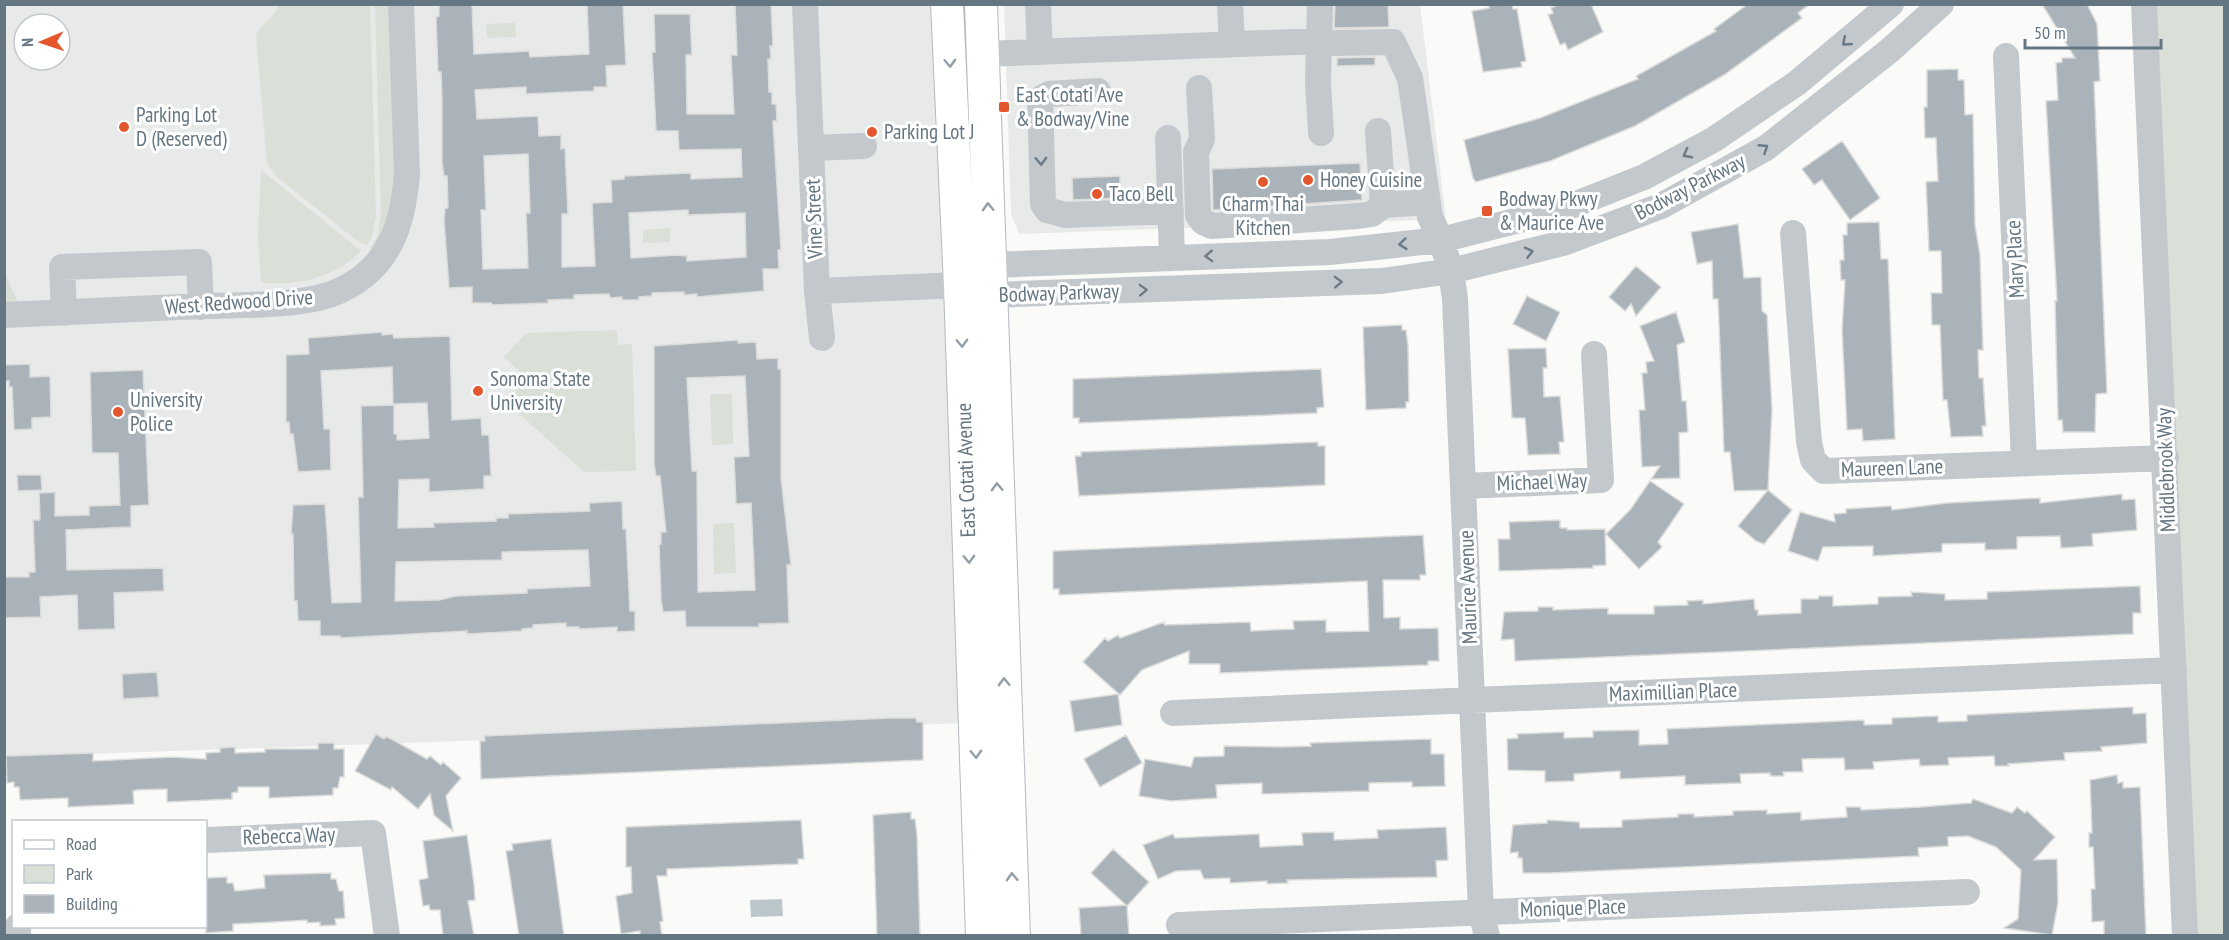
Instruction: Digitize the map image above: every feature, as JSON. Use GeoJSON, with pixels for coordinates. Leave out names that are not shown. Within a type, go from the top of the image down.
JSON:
{"type":"FeatureCollection","features":[{"type":"Feature","properties":{"kind":"main road","name":"East Cotati Avenue"},"geometry":{"type":"LineString","coordinates":[[947,4],[960,285],[982,936]]}},
{"type":"Feature","properties":{"kind":"main road","name":"East Cotati Avenue"},"geometry":{"type":"LineString","coordinates":[[981,4],[1014,936]]}},
{"type":"Feature","properties":{"kind":"street","name":"West Redwood Drive"},"geometry":{"type":"LineString","coordinates":[[4,315],[308,299],[332,293],[353,283],[384,255],[400,223],[407,174],[401,4]]}},
{"type":"Feature","properties":{"kind":"street","name":"Vine Street"},"geometry":{"type":"LineString","coordinates":[[805,4],[817,291],[822,338]]}},
{"type":"Feature","properties":{"kind":"street"},"geometry":{"type":"LineString","coordinates":[[1038,4],[1040,52]]}},
{"type":"Feature","properties":{"kind":"street"},"geometry":{"type":"LineString","coordinates":[[1230,4],[1232,44]]}},
{"type":"Feature","properties":{"kind":"street"},"geometry":{"type":"LineString","coordinates":[[1320,4],[1321,134]]}},
{"type":"Feature","properties":{"kind":"street","name":"Bodway Parkway"},"geometry":{"type":"LineString","coordinates":[[960,285],[1172,257],[1330,252],[1441,240],[1566,208],[1644,177],[1713,140],[1797,83],[1891,4]]}},
{"type":"Feature","properties":{"kind":"street","name":"Bodway Parkway"},"geometry":{"type":"LineString","coordinates":[[990,280],[1382,281],[1451,272],[1563,243],[1661,206],[1766,148],[1889,51],[1941,4]]}},
{"type":"Feature","properties":{"kind":"street","name":"Middlebrook Way"},"geometry":{"type":"LineString","coordinates":[[2144,4],[2166,458],[2185,936]]}},
{"type":"Feature","properties":{"kind":"street"},"geometry":{"type":"LineString","coordinates":[[983,54],[1319,41]]}},
{"type":"Feature","properties":{"kind":"street","name":"Maurice Avenue"},"geometry":{"type":"LineString","coordinates":[[1319,41],[1333,43],[1393,42],[1410,78],[1430,218],[1441,240],[1451,272],[1464,486],[1484,924]]}},
{"type":"Feature","properties":{"kind":"street","name":"Mary Place"},"geometry":{"type":"LineString","coordinates":[[2006,56],[2024,462]]}},
{"type":"Feature","properties":{"kind":"street"},"geometry":{"type":"LineString","coordinates":[[1199,88],[1202,139],[1196,152],[1198,215],[1203,222],[1212,226],[1358,216],[1372,214],[1383,205],[1428,202]]}},
{"type":"Feature","properties":{"kind":"street"},"geometry":{"type":"LineString","coordinates":[[1098,91],[1049,94],[1040,99],[1043,204],[1047,210],[1065,215],[1171,211]]}},
{"type":"Feature","properties":{"kind":"street"},"geometry":{"type":"LineString","coordinates":[[1378,131],[1383,205]]}},
{"type":"Feature","properties":{"kind":"street"},"geometry":{"type":"LineString","coordinates":[[1168,138],[1172,257]]}},
{"type":"Feature","properties":{"kind":"street"},"geometry":{"type":"LineString","coordinates":[[811,148],[864,146]]}},
{"type":"Feature","properties":{"kind":"street","name":"Maureen Lane"},"geometry":{"type":"LineString","coordinates":[[1793,233],[1809,442],[1814,460],[1824,471],[2166,458]]}},
{"type":"Feature","properties":{"kind":"street"},"geometry":{"type":"LineString","coordinates":[[64,313],[62,267],[199,262],[201,306]]}},
{"type":"Feature","properties":{"kind":"street"},"geometry":{"type":"LineString","coordinates":[[817,291],[960,285]]}},
{"type":"Feature","properties":{"kind":"street","name":"Michael Way"},"geometry":{"type":"LineString","coordinates":[[1464,486],[1601,480],[1594,354]]}},
{"type":"Feature","properties":{"kind":"street","name":"Maximillian Place"},"geometry":{"type":"LineString","coordinates":[[1173,713],[2174,670]]}},
{"type":"Feature","properties":{"kind":"street","name":"Rebecca Way"},"geometry":{"type":"LineString","coordinates":[[207,840],[373,833],[387,936]]}},
{"type":"Feature","properties":{"kind":"street","name":"Monique Place"},"geometry":{"type":"LineString","coordinates":[[1179,925],[1484,924],[1967,892]]}},
{"type":"Feature","properties":{"kind":"shaded area","name":"Sonoma State University"},"geometry":{"type":"Polygon","coordinates":[[[4,5],[936,5],[966,723],[5,757],[4,5]]]}},
{"type":"Feature","properties":{"kind":"shaded area"},"geometry":{"type":"Polygon","coordinates":[[[1004,5],[1420,5],[1446,219],[1019,234],[1011,214],[1004,5]]]}},
{"type":"Feature","properties":{"kind":"shaded area"},"geometry":{"type":"Polygon","coordinates":[[[782,899],[783,916],[751,917],[750,900],[782,899]]]}},
{"type":"Feature","properties":{"kind":"green space"},"geometry":{"type":"Polygon","coordinates":[[[279,5],[370,5],[376,217],[372,236],[367,245],[359,242],[277,177],[267,163],[256,35],[279,5]]]}},
{"type":"Feature","properties":{"kind":"green space"},"geometry":{"type":"Polygon","coordinates":[[[375,5],[390,5],[397,181],[394,206],[374,251],[370,248],[377,237],[381,214],[375,5]]]}},
{"type":"Feature","properties":{"kind":"green space"},"geometry":{"type":"Polygon","coordinates":[[[2151,5],[2224,5],[2224,935],[2189,935],[2151,5]]]}},
{"type":"Feature","properties":{"kind":"green space"},"geometry":{"type":"Polygon","coordinates":[[[515,23],[516,37],[487,38],[486,24],[515,23]]]}},
{"type":"Feature","properties":{"kind":"green space"},"geometry":{"type":"Polygon","coordinates":[[[261,170],[361,251],[339,268],[315,278],[288,283],[261,283],[258,234],[261,170]]]}},
{"type":"Feature","properties":{"kind":"green space"},"geometry":{"type":"Polygon","coordinates":[[[670,228],[670,242],[643,243],[643,230],[670,228]]]}},
{"type":"Feature","properties":{"kind":"green space"},"geometry":{"type":"Polygon","coordinates":[[[4,272],[19,304],[5,304],[4,272]]]}},
{"type":"Feature","properties":{"kind":"green space"},"geometry":{"type":"Polygon","coordinates":[[[617,330],[618,345],[632,344],[636,471],[584,472],[506,402],[527,378],[504,357],[526,333],[617,330]]]}},
{"type":"Feature","properties":{"kind":"green space"},"geometry":{"type":"Polygon","coordinates":[[[710,394],[732,394],[733,444],[712,445],[710,394]]]}},
{"type":"Feature","properties":{"kind":"green space"},"geometry":{"type":"Polygon","coordinates":[[[734,523],[736,573],[714,574],[713,524],[734,523]]]}},
{"type":"Feature","properties":{"kind":"building"},"geometry":{"type":"Polygon","coordinates":[[[439,4],[472,4],[474,54],[529,51],[530,57],[589,54],[587,4],[623,4],[626,65],[606,66],[607,87],[594,87],[594,91],[526,94],[526,87],[475,90],[477,119],[538,116],[539,136],[561,135],[561,149],[565,148],[568,214],[562,214],[562,267],[595,266],[592,203],[612,202],[611,180],[624,179],[624,176],[691,173],[691,179],[742,177],[741,149],[679,150],[678,131],[656,131],[652,52],[655,52],[654,14],[690,14],[692,55],[686,55],[687,114],[734,114],[731,55],[737,55],[735,4],[771,4],[773,46],[770,46],[771,59],[768,59],[769,92],[772,92],[772,104],[776,104],[777,121],[773,121],[781,250],[778,250],[779,269],[763,269],[764,291],[697,297],[697,294],[684,295],[684,292],[652,293],[652,296],[639,297],[639,300],[622,300],[622,297],[610,298],[609,294],[574,295],[574,299],[548,300],[548,303],[492,305],[491,303],[472,303],[472,287],[449,288],[444,221],[445,208],[448,208],[447,176],[444,176],[442,163],[441,72],[438,72],[436,17],[439,16],[439,4]],[[528,154],[484,156],[486,210],[481,210],[483,269],[528,268],[526,213],[530,213],[528,154]],[[688,210],[629,213],[631,258],[677,255],[687,256],[687,261],[746,257],[745,213],[688,215],[688,210]]]}},
{"type":"Feature","properties":{"kind":"building"},"geometry":{"type":"Polygon","coordinates":[[[1335,4],[1388,4],[1389,27],[1334,28],[1335,4]]]}},
{"type":"Feature","properties":{"kind":"building"},"geometry":{"type":"Polygon","coordinates":[[[1489,4],[1512,4],[1513,9],[1517,9],[1526,61],[1521,62],[1522,67],[1483,72],[1472,11],[1489,8],[1489,4]]]}},
{"type":"Feature","properties":{"kind":"building"},"geometry":{"type":"Polygon","coordinates":[[[1560,4],[1591,4],[1603,32],[1568,50],[1565,43],[1560,45],[1548,15],[1553,13],[1551,8],[1560,4]]]}},
{"type":"Feature","properties":{"kind":"building"},"geometry":{"type":"Polygon","coordinates":[[[1748,4],[1810,4],[1798,13],[1802,18],[1724,75],[1635,126],[1550,161],[1476,182],[1473,178],[1464,140],[1540,118],[1638,79],[1636,76],[1716,31],[1714,29],[1748,4]]]}},
{"type":"Feature","properties":{"kind":"building"},"geometry":{"type":"Polygon","coordinates":[[[2042,4],[2087,4],[2097,24],[2100,81],[2094,82],[2107,393],[2096,394],[2095,432],[2063,432],[2062,420],[2058,420],[2055,301],[2057,301],[2046,101],[2058,100],[2056,63],[2062,62],[2062,58],[2075,58],[2042,4]]]}},
{"type":"Feature","properties":{"kind":"building"},"geometry":{"type":"Polygon","coordinates":[[[1375,57],[1375,65],[1337,66],[1337,58],[1375,57]]]}},
{"type":"Feature","properties":{"kind":"building"},"geometry":{"type":"Polygon","coordinates":[[[1958,69],[1958,80],[1964,80],[1965,115],[1973,114],[1975,225],[1980,255],[1983,350],[1978,350],[1979,378],[1983,378],[1986,426],[1982,426],[1983,436],[1951,437],[1947,400],[1943,400],[1940,325],[1932,325],[1931,293],[1942,293],[1941,251],[1929,251],[1926,182],[1938,181],[1936,138],[1925,138],[1924,107],[1927,107],[1927,70],[1958,69]]]}},
{"type":"Feature","properties":{"kind":"building"},"geometry":{"type":"Polygon","coordinates":[[[1842,141],[1880,198],[1850,220],[1822,180],[1814,185],[1802,169],[1842,141]]]}},
{"type":"Feature","properties":{"kind":"building"},"geometry":{"type":"Polygon","coordinates":[[[1360,163],[1362,200],[1213,210],[1212,169],[1360,163]]]}},
{"type":"Feature","properties":{"kind":"building","name":"Taco Bell"},"geometry":{"type":"Polygon","coordinates":[[[1120,176],[1120,198],[1073,200],[1072,178],[1120,176]]]}},
{"type":"Feature","properties":{"kind":"building"},"geometry":{"type":"Polygon","coordinates":[[[1879,222],[1881,259],[1888,259],[1895,439],[1863,441],[1862,429],[1847,430],[1842,330],[1845,280],[1841,280],[1840,260],[1844,260],[1843,235],[1847,235],[1847,223],[1879,222]]]}},
{"type":"Feature","properties":{"kind":"building"},"geometry":{"type":"Polygon","coordinates":[[[1738,224],[1744,278],[1761,277],[1762,311],[1767,315],[1772,410],[1768,490],[1734,491],[1730,452],[1724,452],[1718,299],[1713,299],[1712,261],[1697,264],[1691,232],[1738,224]]]}},
{"type":"Feature","properties":{"kind":"building"},"geometry":{"type":"Polygon","coordinates":[[[1636,266],[1661,287],[1636,316],[1631,304],[1625,311],[1609,297],[1636,266]]]}},
{"type":"Feature","properties":{"kind":"building"},"geometry":{"type":"Polygon","coordinates":[[[1527,296],[1560,312],[1546,341],[1513,324],[1527,296]]]}},
{"type":"Feature","properties":{"kind":"building"},"geometry":{"type":"Polygon","coordinates":[[[1676,312],[1685,342],[1677,345],[1682,401],[1686,401],[1688,432],[1679,433],[1680,478],[1651,479],[1660,466],[1642,467],[1639,410],[1645,410],[1642,373],[1647,373],[1646,362],[1654,361],[1640,326],[1676,312]]]}},
{"type":"Feature","properties":{"kind":"building"},"geometry":{"type":"Polygon","coordinates":[[[1402,325],[1402,330],[1406,330],[1408,346],[1409,402],[1406,402],[1406,408],[1366,410],[1363,327],[1402,325]]]}},
{"type":"Feature","properties":{"kind":"building"},"geometry":{"type":"Polygon","coordinates":[[[382,332],[382,335],[393,334],[394,338],[450,336],[452,420],[481,418],[482,435],[489,435],[491,476],[484,476],[484,489],[429,492],[429,479],[399,480],[398,528],[434,527],[433,523],[496,521],[496,518],[508,518],[508,514],[590,511],[589,503],[622,501],[623,529],[626,529],[630,611],[635,611],[635,631],[617,632],[617,627],[579,629],[579,627],[566,627],[566,623],[533,625],[533,628],[522,629],[522,631],[467,634],[467,631],[340,638],[340,636],[320,636],[320,621],[298,621],[297,601],[294,601],[293,534],[291,534],[293,505],[325,504],[332,603],[361,602],[358,497],[363,497],[361,406],[394,405],[394,434],[397,434],[397,440],[429,438],[427,403],[393,404],[392,367],[321,371],[324,429],[330,429],[331,470],[298,472],[293,434],[290,434],[289,422],[286,422],[286,355],[309,354],[308,338],[382,332]],[[588,550],[502,552],[502,560],[396,562],[395,601],[439,600],[456,596],[527,593],[527,589],[590,586],[588,550]]]}},
{"type":"Feature","properties":{"kind":"building"},"geometry":{"type":"Polygon","coordinates":[[[738,340],[738,343],[756,342],[757,359],[778,358],[778,369],[781,369],[781,478],[791,565],[787,565],[789,623],[759,624],[759,627],[686,627],[685,611],[663,612],[659,544],[661,544],[661,532],[666,532],[660,476],[656,476],[654,464],[654,346],[738,340]],[[745,376],[687,378],[692,471],[697,471],[698,592],[755,590],[751,503],[736,504],[734,457],[749,456],[745,376]]]}},
{"type":"Feature","properties":{"kind":"building"},"geometry":{"type":"Polygon","coordinates":[[[1546,348],[1547,368],[1543,368],[1544,397],[1560,396],[1564,442],[1559,442],[1560,454],[1528,455],[1525,418],[1512,418],[1508,349],[1546,348]]]}},
{"type":"Feature","properties":{"kind":"building"},"geometry":{"type":"Polygon","coordinates":[[[30,364],[30,377],[50,376],[51,417],[32,418],[32,429],[14,430],[12,387],[9,387],[9,381],[4,381],[4,365],[30,364]]]}},
{"type":"Feature","properties":{"kind":"building"},"geometry":{"type":"Polygon","coordinates":[[[1321,369],[1324,407],[1317,408],[1317,413],[1079,423],[1079,418],[1073,418],[1073,379],[1321,369]]]}},
{"type":"Feature","properties":{"kind":"building"},"geometry":{"type":"Polygon","coordinates":[[[143,370],[149,505],[131,506],[131,527],[66,530],[67,570],[163,568],[164,591],[114,593],[115,629],[78,630],[77,595],[40,597],[41,617],[4,618],[4,577],[29,577],[29,572],[35,572],[33,520],[40,520],[39,493],[55,492],[55,516],[89,515],[89,506],[120,505],[118,453],[92,453],[90,372],[143,370]]]}},
{"type":"Feature","properties":{"kind":"building"},"geometry":{"type":"Polygon","coordinates":[[[1318,442],[1318,446],[1325,446],[1325,485],[1079,496],[1075,456],[1081,456],[1081,452],[1318,442]]]}},
{"type":"Feature","properties":{"kind":"building"},"geometry":{"type":"Polygon","coordinates":[[[17,475],[41,475],[42,490],[18,491],[17,475]]]}},
{"type":"Feature","properties":{"kind":"building"},"geometry":{"type":"Polygon","coordinates":[[[1650,481],[1684,504],[1658,542],[1662,547],[1639,569],[1606,534],[1630,510],[1650,481]]]}},
{"type":"Feature","properties":{"kind":"building"},"geometry":{"type":"Polygon","coordinates":[[[1768,490],[1792,510],[1764,544],[1756,541],[1738,526],[1768,490]]]}},
{"type":"Feature","properties":{"kind":"building"},"geometry":{"type":"Polygon","coordinates":[[[2122,494],[2122,500],[2135,499],[2137,530],[2092,534],[2093,546],[2061,548],[2060,536],[2017,537],[2017,549],[1985,550],[1985,543],[1942,544],[1942,552],[1873,556],[1873,546],[1823,547],[1818,561],[1788,551],[1800,512],[1835,522],[1834,514],[1846,513],[1846,509],[1891,506],[1892,510],[1947,503],[2040,498],[2040,503],[2122,494]]]}},
{"type":"Feature","properties":{"kind":"building"},"geometry":{"type":"Polygon","coordinates":[[[1560,520],[1560,528],[1567,528],[1567,530],[1605,529],[1606,565],[1593,566],[1593,568],[1499,571],[1498,539],[1510,539],[1509,522],[1560,520]]]}},
{"type":"Feature","properties":{"kind":"building"},"geometry":{"type":"Polygon","coordinates":[[[1423,535],[1426,575],[1420,575],[1420,580],[1383,580],[1384,618],[1400,617],[1400,629],[1438,628],[1439,661],[1428,661],[1428,665],[1220,673],[1220,664],[1189,664],[1189,651],[1142,670],[1120,695],[1083,662],[1105,638],[1108,641],[1118,635],[1120,638],[1164,622],[1165,625],[1250,622],[1251,631],[1294,629],[1293,621],[1326,620],[1326,632],[1369,631],[1367,581],[1059,595],[1059,589],[1053,589],[1053,551],[1423,535]]]}},
{"type":"Feature","properties":{"kind":"building"},"geometry":{"type":"Polygon","coordinates":[[[2140,586],[2141,613],[2133,613],[2133,634],[1515,661],[1514,639],[1501,640],[1504,612],[1538,611],[1538,607],[1553,607],[1553,610],[1608,608],[1608,614],[1654,614],[1654,606],[1688,605],[1687,601],[1703,600],[1703,604],[1754,599],[1758,615],[1801,613],[1801,599],[1818,599],[1819,596],[1833,596],[1833,606],[1878,604],[1878,597],[1912,596],[1911,592],[1945,594],[1945,600],[1987,599],[1987,592],[2140,586]]]}},
{"type":"Feature","properties":{"kind":"building"},"geometry":{"type":"Polygon","coordinates":[[[157,672],[159,697],[123,699],[122,674],[157,672]]]}},
{"type":"Feature","properties":{"kind":"building"},"geometry":{"type":"Polygon","coordinates":[[[1118,694],[1122,725],[1075,732],[1070,701],[1118,694]]]}},
{"type":"Feature","properties":{"kind":"building"},"geometry":{"type":"Polygon","coordinates":[[[2133,707],[2133,714],[2146,713],[2147,743],[2101,747],[2102,751],[2064,753],[2065,760],[2008,764],[2009,766],[1995,766],[1994,756],[1948,758],[1949,765],[1920,766],[1919,759],[1873,762],[1874,769],[1845,770],[1844,758],[1802,759],[1803,772],[1783,772],[1784,776],[1770,776],[1770,773],[1740,774],[1741,783],[1685,785],[1685,776],[1620,779],[1620,771],[1574,774],[1574,781],[1545,782],[1545,771],[1508,770],[1507,739],[1518,738],[1517,734],[1564,732],[1564,738],[1593,737],[1593,731],[1639,730],[1639,745],[1668,744],[1667,729],[1864,720],[1864,725],[1892,724],[1892,718],[1938,716],[1938,722],[1967,721],[1967,715],[2133,707]]]}},
{"type":"Feature","properties":{"kind":"building"},"geometry":{"type":"Polygon","coordinates":[[[916,718],[917,722],[923,722],[923,760],[481,779],[480,741],[485,741],[484,736],[916,718]]]}},
{"type":"Feature","properties":{"kind":"building"},"geometry":{"type":"Polygon","coordinates":[[[376,734],[384,739],[386,736],[427,759],[430,756],[441,765],[443,762],[461,778],[446,796],[453,831],[434,815],[430,794],[418,809],[392,787],[391,790],[355,771],[376,734]]]}},
{"type":"Feature","properties":{"kind":"building"},"geometry":{"type":"Polygon","coordinates":[[[1126,735],[1142,763],[1100,787],[1084,759],[1126,735]]]}},
{"type":"Feature","properties":{"kind":"building"},"geometry":{"type":"Polygon","coordinates":[[[1431,739],[1431,754],[1444,754],[1445,786],[1412,787],[1412,782],[1369,783],[1369,791],[1262,794],[1262,783],[1216,785],[1217,798],[1171,801],[1139,796],[1145,759],[1191,767],[1194,757],[1224,756],[1224,746],[1311,746],[1310,743],[1431,739]]]}},
{"type":"Feature","properties":{"kind":"building"},"geometry":{"type":"Polygon","coordinates":[[[318,743],[334,743],[334,749],[344,749],[344,777],[340,777],[338,788],[333,788],[333,795],[269,798],[269,787],[238,787],[238,792],[232,793],[232,799],[167,802],[167,789],[137,790],[133,791],[134,804],[68,807],[68,798],[20,800],[19,787],[14,787],[14,782],[7,783],[6,756],[93,753],[93,761],[172,757],[206,759],[206,753],[220,752],[220,748],[235,747],[235,753],[265,752],[265,749],[318,749],[318,743]]]}},
{"type":"Feature","properties":{"kind":"building"},"geometry":{"type":"Polygon","coordinates":[[[2117,775],[2118,783],[2123,782],[2123,788],[2140,787],[2146,936],[2104,936],[2104,921],[2092,922],[2091,889],[2095,889],[2093,847],[2089,847],[2089,833],[2092,833],[2090,780],[2117,775]]]}},
{"type":"Feature","properties":{"kind":"building"},"geometry":{"type":"Polygon","coordinates":[[[1973,799],[2012,813],[2017,807],[2025,813],[2027,811],[2055,837],[2034,860],[2057,859],[2058,903],[2052,935],[2004,928],[2018,919],[2021,870],[1996,847],[1968,836],[1948,837],[1948,846],[1918,848],[1919,856],[1549,873],[1523,873],[1522,858],[1518,858],[1518,852],[1510,853],[1513,825],[1547,823],[1547,820],[1579,822],[1580,828],[1622,827],[1622,820],[1678,817],[1678,814],[1694,814],[1694,817],[1733,815],[1733,811],[1767,810],[1767,814],[1801,812],[1801,820],[1847,817],[1846,807],[1860,807],[1861,810],[1921,807],[1971,803],[1973,799]]]}},
{"type":"Feature","properties":{"kind":"building"},"geometry":{"type":"Polygon","coordinates":[[[911,812],[911,819],[915,819],[917,835],[920,936],[877,936],[873,815],[911,812]]]}},
{"type":"Feature","properties":{"kind":"building"},"geometry":{"type":"Polygon","coordinates":[[[801,820],[804,859],[798,859],[798,864],[667,869],[667,876],[657,876],[663,921],[660,922],[662,936],[640,936],[640,931],[621,934],[616,896],[632,893],[631,867],[626,867],[626,827],[801,820]]]}},
{"type":"Feature","properties":{"kind":"building"},"geometry":{"type":"Polygon","coordinates":[[[1446,827],[1448,860],[1436,861],[1437,877],[1287,880],[1288,883],[1267,884],[1267,881],[1230,883],[1230,878],[1204,879],[1200,870],[1176,871],[1158,879],[1143,845],[1173,834],[1175,838],[1259,834],[1260,847],[1303,845],[1302,833],[1334,832],[1334,840],[1378,838],[1377,830],[1446,827]]]}},
{"type":"Feature","properties":{"kind":"building"},"geometry":{"type":"Polygon","coordinates":[[[467,835],[474,884],[475,900],[468,901],[474,936],[443,936],[440,910],[430,910],[429,905],[423,906],[419,880],[428,878],[423,841],[467,835]]]}},
{"type":"Feature","properties":{"kind":"building"},"geometry":{"type":"Polygon","coordinates":[[[551,839],[564,936],[519,936],[506,851],[513,850],[512,844],[551,839]]]}},
{"type":"Feature","properties":{"kind":"building"},"geometry":{"type":"Polygon","coordinates":[[[1113,849],[1149,882],[1127,906],[1129,936],[1081,936],[1079,908],[1126,905],[1091,873],[1113,849]]]}},
{"type":"Feature","properties":{"kind":"building"},"geometry":{"type":"Polygon","coordinates":[[[331,873],[331,879],[336,879],[339,891],[343,891],[345,918],[335,919],[336,925],[320,926],[320,922],[307,923],[307,920],[233,924],[233,931],[206,933],[207,878],[227,877],[227,883],[233,883],[235,891],[265,888],[264,875],[331,873]]]}},
{"type":"Feature","properties":{"kind":"place","name":"East Cotati Ave & Bodway/Vine"},"geometry":{"type":"Point","coordinates":[1004,107]}},
{"type":"Feature","properties":{"kind":"place","name":"Parking Lot D (Reserved)"},"geometry":{"type":"Point","coordinates":[124,127]}},
{"type":"Feature","properties":{"kind":"place","name":"Parking Lot J"},"geometry":{"type":"Point","coordinates":[872,132]}},
{"type":"Feature","properties":{"kind":"place","name":"Honey Cuisine"},"geometry":{"type":"Point","coordinates":[1308,180]}},
{"type":"Feature","properties":{"kind":"place","name":"Charm Thai Kitchen"},"geometry":{"type":"Point","coordinates":[1263,182]}},
{"type":"Feature","properties":{"kind":"place","name":"Taco Bell"},"geometry":{"type":"Point","coordinates":[1097,194]}},
{"type":"Feature","properties":{"kind":"place","name":"Bodway Pkwy & Maurice Ave"},"geometry":{"type":"Point","coordinates":[1487,211]}},
{"type":"Feature","properties":{"kind":"place","name":"Sonoma State University"},"geometry":{"type":"Point","coordinates":[478,391]}},
{"type":"Feature","properties":{"kind":"place","name":"University Police"},"geometry":{"type":"Point","coordinates":[118,412]}}]}
